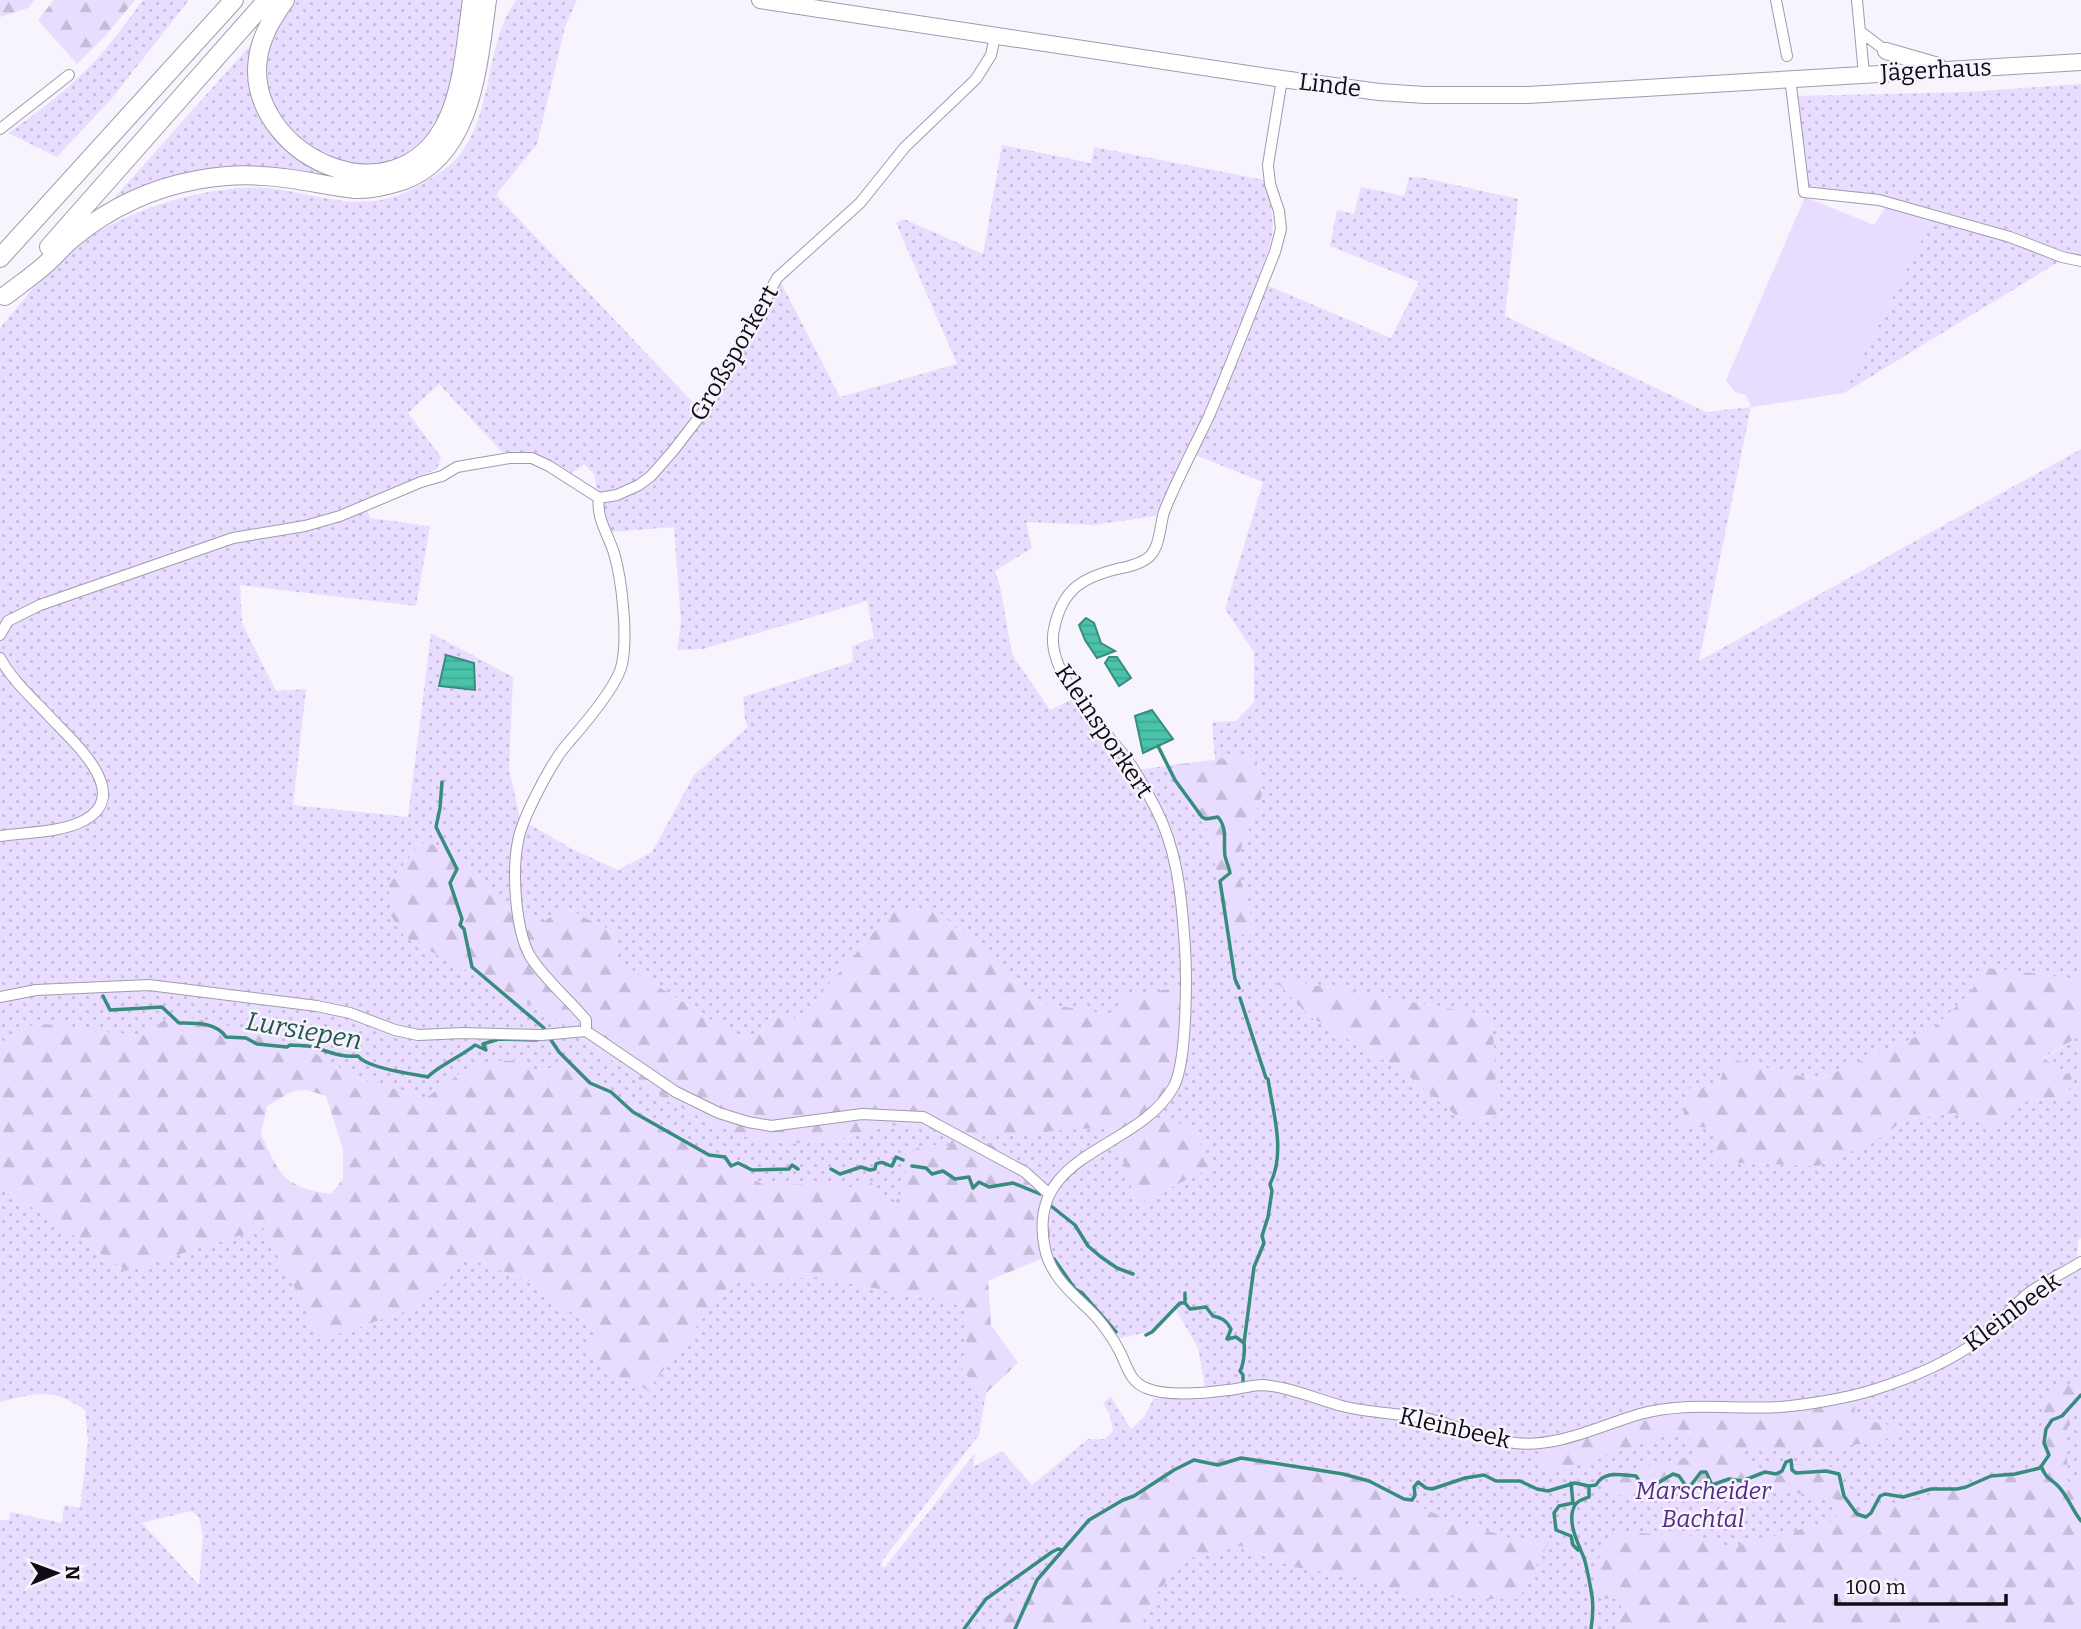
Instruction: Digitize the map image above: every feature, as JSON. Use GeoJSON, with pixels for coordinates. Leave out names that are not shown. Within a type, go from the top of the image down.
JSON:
{"type":"FeatureCollection","features":[{"type":"Feature","properties":{"kind":"highway"},"geometry":{"type":"LineString","coordinates":[[0,258],[234,0]]}},
{"type":"Feature","properties":{"kind":"highway"},"geometry":{"type":"LineString","coordinates":[[3,299],[267,0]]}},
{"type":"Feature","properties":{"kind":"highway"},"geometry":{"type":"LineString","coordinates":[[285,0],[263,37],[257,58],[261,94],[278,126],[301,149],[329,167],[358,174],[381,173],[402,166],[415,159],[439,135],[447,121],[457,89],[477,4]]}},
{"type":"Feature","properties":{"kind":"highway"},"geometry":{"type":"LineString","coordinates":[[477,4],[496,0]]}},
{"type":"Feature","properties":{"kind":"highway"},"geometry":{"type":"LineString","coordinates":[[3,299],[46,265],[71,239],[99,219],[140,197],[170,187],[197,180],[251,175],[355,189],[374,188],[407,179],[421,172],[447,147],[465,114],[477,4]]}},
{"type":"Feature","properties":{"kind":"main road","name":"Linde"},"geometry":{"type":"LineString","coordinates":[[760,0],[1379,92],[1474,96],[1680,86],[1790,77]]}},
{"type":"Feature","properties":{"kind":"main road"},"geometry":{"type":"LineString","coordinates":[[1886,51],[1947,69]]}},
{"type":"Feature","properties":{"kind":"main road","name":"Jägerhaus"},"geometry":{"type":"LineString","coordinates":[[1790,77],[2081,62]]}},
{"type":"Feature","properties":{"kind":"street"},"geometry":{"type":"LineString","coordinates":[[1776,0],[1787,56]]}},
{"type":"Feature","properties":{"kind":"street"},"geometry":{"type":"LineString","coordinates":[[1857,0],[1864,74]]}},
{"type":"Feature","properties":{"kind":"street"},"geometry":{"type":"LineString","coordinates":[[1861,32],[1886,51]]}},
{"type":"Feature","properties":{"kind":"street","name":"Großsporkert"},"geometry":{"type":"LineString","coordinates":[[599,498],[617,495],[639,485],[651,476],[673,451],[710,403],[777,278],[860,203],[905,146],[976,79],[991,55],[995,36]]}},
{"type":"Feature","properties":{"kind":"street"},"geometry":{"type":"LineString","coordinates":[[0,128],[69,75]]}},
{"type":"Feature","properties":{"kind":"street"},"geometry":{"type":"LineString","coordinates":[[1790,77],[1804,192],[1879,200],[2010,237],[2062,257],[2081,261]]}},
{"type":"Feature","properties":{"kind":"street","name":"Kleinsporkert"},"geometry":{"type":"LineString","coordinates":[[1048,1193],[1061,1177],[1149,1115],[1173,1086],[1180,1070],[1183,1048],[1186,975],[1179,880],[1159,813],[1134,769],[1097,725],[1060,669],[1052,639],[1055,624],[1066,599],[1081,581],[1094,575],[1133,566],[1150,556],[1155,548],[1163,514],[1210,412],[1275,252],[1281,229],[1268,165],[1282,79]]}},
{"type":"Feature","properties":{"kind":"street"},"geometry":{"type":"LineString","coordinates":[[0,635],[8,621],[65,595],[233,538],[305,526],[340,516],[442,476],[457,467],[510,458],[532,458],[550,466],[599,498],[598,508],[614,553],[620,580],[622,668],[589,719],[552,765],[517,845],[519,921],[529,954],[586,1020],[586,1031]]}},
{"type":"Feature","properties":{"kind":"street"},"geometry":{"type":"LineString","coordinates":[[0,659],[12,676],[85,754],[102,782],[103,793],[97,808],[83,821],[52,829],[0,836]]}},
{"type":"Feature","properties":{"kind":"street"},"geometry":{"type":"LineString","coordinates":[[0,997],[36,990],[149,985],[304,1003],[350,1013],[395,1030],[418,1035],[542,1035],[586,1031],[676,1092],[719,1113],[771,1126],[862,1114],[923,1117],[1026,1172],[1048,1193]]}},
{"type":"Feature","properties":{"kind":"street","name":"Kleinbeek"},"geometry":{"type":"LineString","coordinates":[[1048,1193],[1043,1215],[1045,1254],[1072,1297],[1082,1301],[1109,1334],[1132,1378],[1143,1388],[1189,1393],[1263,1385],[1350,1408],[1427,1419],[1507,1442],[1538,1444],[1601,1428],[1645,1412],[1695,1407],[1782,1407],[1868,1392],[1935,1365],[1975,1344],[2027,1294],[2081,1262]]}},
{"type":"Feature","properties":{"kind":"green space"},"geometry":{"type":"Polygon","coordinates":[[[0,0],[34,0],[28,8],[0,17],[0,0]]]}},
{"type":"Feature","properties":{"kind":"green space"},"geometry":{"type":"Polygon","coordinates":[[[54,0],[135,0],[77,64],[38,20],[54,0]]]}},
{"type":"Feature","properties":{"kind":"green space"},"geometry":{"type":"Polygon","coordinates":[[[143,0],[189,0],[113,97],[57,157],[8,133],[82,74],[108,46],[143,0]]]}},
{"type":"Feature","properties":{"kind":"green space"},"geometry":{"type":"Polygon","coordinates":[[[290,0],[463,0],[452,84],[439,121],[417,150],[391,164],[346,166],[300,143],[270,103],[262,64],[276,21],[290,0]]]}},
{"type":"Feature","properties":{"kind":"green space"},"geometry":{"type":"Polygon","coordinates":[[[477,0],[482,0],[472,73],[465,102],[442,148],[420,168],[394,179],[367,182],[276,172],[225,172],[151,190],[99,215],[255,40],[251,81],[263,117],[282,142],[307,161],[335,174],[366,178],[395,173],[422,159],[445,134],[459,104],[477,0]]]}},
{"type":"Feature","properties":{"kind":"green space","name":"Marscheider Bachtal"},"geometry":{"type":"Polygon","coordinates":[[[516,0],[577,0],[565,27],[537,144],[496,195],[704,414],[781,283],[840,397],[957,364],[896,223],[904,219],[983,254],[1002,145],[1091,163],[1094,147],[1264,180],[1273,231],[1257,281],[1391,338],[1419,282],[1330,246],[1337,210],[1354,214],[1361,187],[1404,196],[1409,177],[1518,199],[1505,316],[1706,412],[1751,407],[1699,661],[2081,449],[2081,981],[1987,968],[1969,994],[1932,1030],[1817,1080],[1727,1058],[1718,1087],[1687,1089],[1682,1125],[1718,1128],[1715,1162],[1818,1166],[1875,1141],[1905,1120],[1954,1113],[1992,1125],[2027,1101],[2067,1096],[2072,1077],[2043,1059],[2081,1035],[2081,1238],[2078,1240],[2077,1256],[2081,1258],[2081,1506],[1709,1602],[1597,1586],[1601,1599],[1623,1598],[1618,1629],[1139,1629],[1155,1596],[1175,1567],[1167,1573],[1133,1586],[1104,1629],[0,1629],[0,1520],[9,1520],[10,1512],[62,1523],[64,1505],[80,1508],[88,1441],[85,1410],[63,1398],[44,1394],[0,1402],[0,1185],[126,1271],[264,1228],[319,1336],[342,1333],[418,1307],[446,1282],[456,1264],[473,1260],[529,1281],[596,1330],[590,1348],[616,1376],[648,1390],[732,1280],[818,1277],[964,1306],[967,1333],[962,1368],[970,1380],[986,1393],[979,1435],[883,1560],[881,1566],[885,1567],[975,1453],[973,1467],[1002,1451],[1032,1485],[1088,1439],[1105,1439],[1113,1431],[1110,1415],[1103,1403],[1111,1397],[1131,1429],[1144,1417],[1154,1398],[1207,1398],[1198,1348],[1176,1310],[1149,1332],[1120,1338],[1078,1292],[1050,1255],[1051,1195],[1044,1179],[976,1135],[1110,1127],[1130,1180],[1136,1205],[1210,1168],[1194,1126],[1147,1119],[1168,1098],[1182,1072],[1187,953],[1181,890],[1174,859],[1153,799],[1137,770],[1133,772],[1159,826],[1174,876],[1181,928],[1183,987],[1120,997],[1119,1016],[1036,1002],[936,909],[894,909],[799,1019],[771,1015],[760,1033],[740,1038],[618,961],[616,933],[566,908],[538,925],[494,897],[464,858],[425,842],[407,860],[389,885],[391,916],[406,938],[555,1018],[667,1101],[742,1136],[787,1144],[837,1140],[881,1127],[910,1124],[940,1131],[953,1138],[947,1148],[925,1146],[916,1149],[906,1158],[907,1184],[892,1207],[871,1182],[858,1188],[821,1184],[764,1185],[657,1125],[576,1065],[536,1070],[524,1060],[497,1061],[463,1071],[426,1098],[357,1078],[309,1050],[211,1021],[171,1016],[141,1035],[85,1031],[66,1024],[31,1026],[0,1043],[0,328],[67,253],[126,217],[171,201],[216,191],[263,188],[352,202],[374,201],[396,196],[430,179],[458,157],[470,139],[484,100],[498,38],[516,0]],[[439,384],[408,413],[441,457],[437,469],[364,501],[370,518],[430,526],[416,606],[240,585],[242,623],[276,691],[306,689],[293,805],[408,817],[431,633],[513,677],[509,769],[520,819],[572,849],[618,870],[652,852],[694,775],[748,727],[743,697],[853,662],[852,646],[874,638],[867,601],[703,649],[677,650],[681,623],[674,527],[609,532],[602,516],[594,474],[584,464],[572,473],[539,456],[502,452],[439,384]],[[1185,451],[1156,516],[1093,525],[1026,522],[1032,548],[995,571],[1012,654],[1050,710],[1080,696],[1098,724],[1137,770],[1172,765],[1195,816],[1204,815],[1231,936],[1255,932],[1236,862],[1262,795],[1257,761],[1248,756],[1215,760],[1212,722],[1236,721],[1254,702],[1254,652],[1225,609],[1263,482],[1185,451]],[[1274,978],[1309,1016],[1405,1073],[1460,1119],[1497,1117],[1492,1016],[1274,978]],[[1854,1396],[1793,1407],[1825,1408],[1854,1402],[1854,1396]],[[1694,1410],[1639,1417],[1541,1447],[1572,1449],[1615,1433],[1640,1420],[1694,1410]],[[191,1511],[142,1523],[199,1585],[203,1536],[199,1517],[191,1511]],[[1224,1532],[1188,1558],[1241,1546],[1294,1567],[1337,1574],[1290,1563],[1269,1549],[1224,1532]]]}},
{"type":"Feature","properties":{"kind":"green space"},"geometry":{"type":"Polygon","coordinates":[[[2081,84],[2081,255],[1935,209],[1878,197],[1805,188],[1797,96],[1966,92],[2081,84]]]}},
{"type":"Feature","properties":{"kind":"green space"},"geometry":{"type":"Polygon","coordinates":[[[1805,197],[1874,225],[1887,205],[1932,219],[1844,393],[1751,407],[1746,395],[1735,392],[1726,380],[1805,197]]]}},
{"type":"Feature","properties":{"kind":"green space"},"geometry":{"type":"Polygon","coordinates":[[[1932,219],[2008,241],[2060,261],[1844,393],[1932,219]]]}},
{"type":"Feature","properties":{"kind":"green space"},"geometry":{"type":"Polygon","coordinates":[[[1248,756],[1257,761],[1262,795],[1236,862],[1255,932],[1231,936],[1204,815],[1196,816],[1172,765],[1248,756]]]}},
{"type":"Feature","properties":{"kind":"green space"},"geometry":{"type":"Polygon","coordinates":[[[425,841],[464,858],[494,897],[538,925],[565,908],[616,933],[618,961],[740,1038],[760,1033],[771,1015],[799,1019],[894,909],[936,909],[1036,1002],[1119,1016],[1119,997],[1188,986],[1182,1071],[1149,1119],[1194,1126],[1210,1168],[1136,1205],[1130,1180],[1110,1127],[978,1136],[1044,1179],[1051,1195],[1050,1255],[988,1281],[991,1325],[1018,1363],[986,1393],[970,1380],[962,1368],[967,1333],[964,1306],[818,1277],[732,1281],[648,1390],[616,1376],[590,1348],[595,1330],[529,1281],[473,1260],[456,1264],[446,1282],[418,1307],[342,1333],[319,1336],[264,1228],[126,1271],[0,1185],[0,1043],[33,1025],[66,1024],[85,1031],[141,1035],[171,1016],[211,1021],[309,1050],[357,1078],[426,1098],[463,1071],[497,1061],[524,1060],[536,1070],[576,1064],[657,1125],[764,1185],[821,1184],[858,1188],[871,1182],[892,1207],[907,1184],[905,1158],[915,1149],[924,1146],[947,1148],[953,1138],[940,1131],[910,1124],[881,1127],[837,1140],[787,1144],[742,1136],[667,1101],[555,1018],[406,938],[391,916],[389,885],[425,841]],[[307,1090],[293,1091],[267,1106],[261,1134],[279,1170],[293,1183],[331,1194],[343,1179],[343,1149],[326,1096],[307,1090]]]}},
{"type":"Feature","properties":{"kind":"green space"},"geometry":{"type":"Polygon","coordinates":[[[1987,968],[2081,981],[2081,1035],[2043,1058],[2072,1077],[2067,1096],[2027,1101],[1992,1125],[1954,1113],[1905,1120],[1875,1141],[1818,1166],[1715,1162],[1718,1128],[1682,1126],[1687,1089],[1718,1087],[1727,1058],[1817,1080],[1932,1030],[1969,994],[1987,968]]]}},
{"type":"Feature","properties":{"kind":"green space"},"geometry":{"type":"Polygon","coordinates":[[[1273,978],[1492,1016],[1498,1117],[1460,1119],[1405,1073],[1309,1016],[1273,978]]]}},
{"type":"Feature","properties":{"kind":"green space"},"geometry":{"type":"Polygon","coordinates":[[[2081,1379],[2081,1402],[2077,1403],[2066,1433],[2068,1482],[2081,1475],[2081,1629],[1618,1629],[1622,1598],[1601,1599],[1591,1573],[1613,1532],[1687,1535],[1732,1547],[1837,1520],[1836,1499],[1756,1487],[1613,1496],[1607,1475],[1703,1454],[1688,1437],[1666,1435],[1563,1471],[1544,1467],[1540,1447],[1639,1417],[1693,1409],[1782,1409],[1854,1396],[1855,1419],[1886,1424],[1896,1432],[1883,1441],[1836,1447],[1734,1449],[1763,1472],[1774,1463],[1835,1467],[1860,1514],[2038,1465],[2040,1431],[2048,1393],[2081,1379]]]}},
{"type":"Feature","properties":{"kind":"green space"},"geometry":{"type":"Polygon","coordinates":[[[1265,1457],[1366,1481],[1446,1519],[1511,1538],[1550,1540],[1519,1599],[1415,1595],[1353,1577],[1294,1567],[1241,1546],[1182,1560],[1155,1596],[1139,1629],[997,1629],[1054,1556],[1120,1497],[1192,1460],[1265,1457]]]}},
{"type":"Feature","properties":{"kind":"shaded area"},"geometry":{"type":"Polygon","coordinates":[[[1086,618],[1094,623],[1101,643],[1115,651],[1097,658],[1079,625],[1086,618]]]}},
{"type":"Feature","properties":{"kind":"shaded area"},"geometry":{"type":"Polygon","coordinates":[[[446,655],[474,663],[475,690],[439,686],[446,655]]]}},
{"type":"Feature","properties":{"kind":"shaded area"},"geometry":{"type":"Polygon","coordinates":[[[1109,657],[1117,657],[1131,678],[1119,686],[1105,663],[1109,657]]]}},
{"type":"Feature","properties":{"kind":"shaded area"},"geometry":{"type":"Polygon","coordinates":[[[1152,710],[1173,739],[1143,753],[1135,716],[1152,710]]]}},
{"type":"Feature","properties":{"kind":"waterway"},"geometry":{"type":"LineString","coordinates":[[1158,746],[1175,780],[1202,817],[1218,817],[1223,826],[1225,856],[1230,873],[1220,881],[1235,979],[1239,988]]}},
{"type":"Feature","properties":{"kind":"waterway"},"geometry":{"type":"LineString","coordinates":[[442,782],[436,827],[457,869],[450,883],[462,919],[460,925],[464,929],[472,967],[544,1028]]}},
{"type":"Feature","properties":{"kind":"waterway","name":"Lursiepen"},"geometry":{"type":"LineString","coordinates":[[103,996],[110,1010],[162,1007],[179,1023],[211,1026],[226,1037],[246,1038],[257,1044],[310,1046],[340,1055],[358,1056],[370,1064],[428,1077],[475,1045],[486,1050],[483,1044],[499,1039],[537,1040]]}},
{"type":"Feature","properties":{"kind":"waterway"},"geometry":{"type":"LineString","coordinates":[[1240,998],[1268,1079],[1278,1146],[1275,1172],[1270,1184],[1272,1191],[1268,1217],[1262,1236],[1264,1243],[1254,1267],[1244,1343]]}},
{"type":"Feature","properties":{"kind":"waterway","name":"Lursiepen"},"geometry":{"type":"LineString","coordinates":[[551,1040],[559,1052],[590,1083],[611,1092],[633,1112],[709,1155],[725,1157],[731,1166],[738,1163],[752,1170],[789,1169],[792,1165],[798,1169]]}},
{"type":"Feature","properties":{"kind":"waterway","name":"Lursiepen"},"geometry":{"type":"LineString","coordinates":[[831,1169],[840,1174],[861,1167],[875,1169],[876,1164],[881,1162],[892,1166],[896,1157],[903,1160]]}},
{"type":"Feature","properties":{"kind":"waterway","name":"Lursiepen"},"geometry":{"type":"LineString","coordinates":[[912,1166],[926,1168],[932,1174],[943,1171],[955,1179],[969,1177],[973,1188],[979,1182],[989,1187],[1013,1183],[1040,1194]]}},
{"type":"Feature","properties":{"kind":"waterway","name":"Lursiepen"},"geometry":{"type":"LineString","coordinates":[[1051,1206],[1075,1225],[1088,1246],[1101,1257],[1117,1268],[1133,1274]]}},
{"type":"Feature","properties":{"kind":"waterway"},"geometry":{"type":"LineString","coordinates":[[1054,1259],[1075,1289],[1082,1293],[1116,1332]]}},
{"type":"Feature","properties":{"kind":"waterway","name":"Lursiepen"},"geometry":{"type":"LineString","coordinates":[[1185,1293],[1185,1303],[1190,1309],[1206,1307],[1213,1316],[1224,1320],[1231,1329],[1227,1339],[1236,1337],[1244,1343],[1240,1371],[1243,1382]]}},
{"type":"Feature","properties":{"kind":"waterway"},"geometry":{"type":"LineString","coordinates":[[1146,1335],[1180,1303],[1185,1303]]}},
{"type":"Feature","properties":{"kind":"waterway"},"geometry":{"type":"LineString","coordinates":[[1015,1629],[1037,1580],[1089,1520],[1194,1460],[1218,1465],[1241,1458],[1343,1474],[1369,1481],[1404,1499],[1412,1500],[1415,1495],[1414,1487],[1418,1482],[1432,1489],[1484,1475],[1496,1481],[1520,1481],[1548,1491],[1575,1483],[1596,1485],[1599,1480],[1613,1474],[1636,1476],[1644,1488],[1651,1487],[1673,1474],[1679,1476],[1688,1489],[1701,1472],[1706,1472],[1712,1485],[1729,1479],[1742,1481],[1765,1472],[1776,1474],[1791,1460],[1792,1470],[1796,1473],[1826,1471],[1839,1474],[1844,1496],[1857,1514],[1866,1517],[1880,1496],[1885,1494],[1903,1497],[1931,1489],[1957,1489],[1991,1476],[2040,1468],[2049,1455],[2044,1443],[2046,1429],[2052,1420],[2062,1416],[2081,1395]]}},
{"type":"Feature","properties":{"kind":"waterway"},"geometry":{"type":"LineString","coordinates":[[2041,1466],[2047,1477],[2062,1491],[2081,1521]]}},
{"type":"Feature","properties":{"kind":"waterway"},"geometry":{"type":"LineString","coordinates":[[1571,1483],[1573,1503],[1559,1506],[1554,1513],[1556,1530],[1571,1536],[1573,1545],[1578,1550]]}},
{"type":"Feature","properties":{"kind":"waterway"},"geometry":{"type":"LineString","coordinates":[[1589,1487],[1589,1497],[1576,1503],[1572,1518],[1592,1595],[1591,1629]]}},
{"type":"Feature","properties":{"kind":"waterway"},"geometry":{"type":"LineString","coordinates":[[964,1629],[986,1599],[1052,1552],[1062,1550]]}}]}
